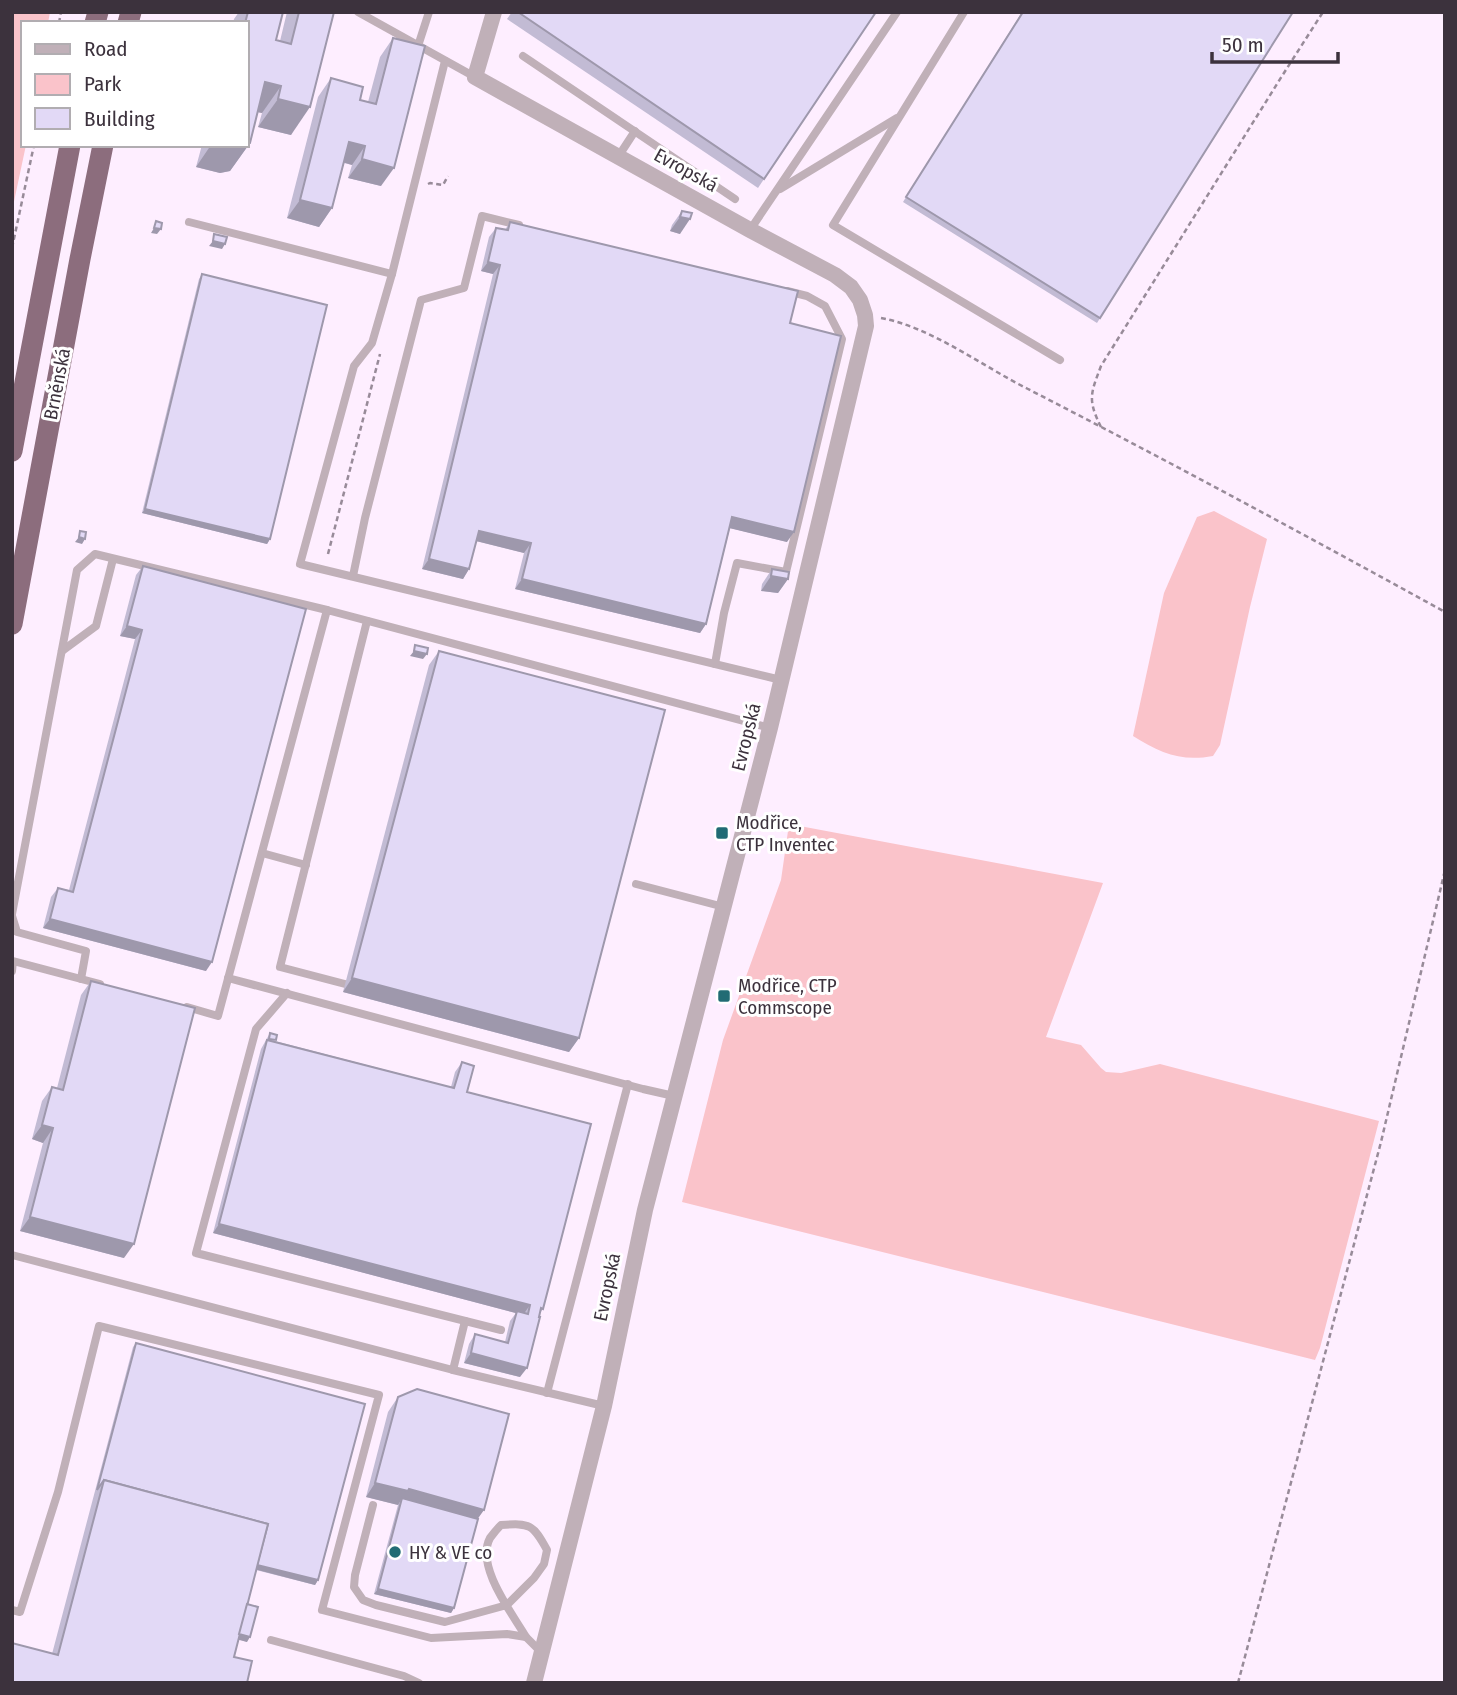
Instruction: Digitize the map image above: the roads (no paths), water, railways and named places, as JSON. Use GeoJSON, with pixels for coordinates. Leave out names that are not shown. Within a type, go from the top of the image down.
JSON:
{"type":"FeatureCollection","features":[{"type":"Feature","properties":{"kind":"highway","name":"Brněnská"},"geometry":{"type":"LineString","coordinates":[[12,451],[70,147]]}},
{"type":"Feature","properties":{"kind":"highway","name":"Brněnská"},"geometry":{"type":"LineString","coordinates":[[12,624],[103,147]]}},
{"type":"Feature","properties":{"kind":"street"},"geometry":{"type":"LineString","coordinates":[[475,78],[494,12]]}},
{"type":"Feature","properties":{"kind":"street","name":"Evropská"},"geometry":{"type":"LineString","coordinates":[[475,78],[835,275],[851,287],[860,300],[866,326],[782,680],[645,1210],[604,1406],[534,1683]]}},
{"type":"Feature","properties":{"kind":"lane"},"geometry":{"type":"LineString","coordinates":[[358,12],[475,78]]}},
{"type":"Feature","properties":{"kind":"lane"},"geometry":{"type":"LineString","coordinates":[[418,46],[429,12]]}},
{"type":"Feature","properties":{"kind":"lane"},"geometry":{"type":"LineString","coordinates":[[750,230],[897,12]]}},
{"type":"Feature","properties":{"kind":"lane"},"geometry":{"type":"LineString","coordinates":[[964,12],[833,225],[1059,360]]}},
{"type":"Feature","properties":{"kind":"lane"},"geometry":{"type":"LineString","coordinates":[[523,56],[735,199]]}},
{"type":"Feature","properties":{"kind":"lane"},"geometry":{"type":"LineString","coordinates":[[445,61],[372,345],[354,366],[300,564],[782,680]]}},
{"type":"Feature","properties":{"kind":"lane"},"geometry":{"type":"LineString","coordinates":[[778,191],[900,116]]}},
{"type":"Feature","properties":{"kind":"lane"},"geometry":{"type":"LineString","coordinates":[[618,157],[635,131]]}},
{"type":"Feature","properties":{"kind":"lane"},"geometry":{"type":"LineString","coordinates":[[354,576],[365,518],[421,300],[464,288],[482,216],[522,226]]}},
{"type":"Feature","properties":{"kind":"lane"},"geometry":{"type":"LineString","coordinates":[[189,222],[392,274]]}},
{"type":"Feature","properties":{"kind":"lane"},"geometry":{"type":"LineString","coordinates":[[715,664],[737,563],[786,572],[842,339],[825,306],[807,296],[780,290]]}},
{"type":"Feature","properties":{"kind":"lane"},"geometry":{"type":"LineString","coordinates":[[12,940],[17,932],[12,915],[77,570],[95,554],[327,610],[770,728]]}},
{"type":"Feature","properties":{"kind":"lane"},"geometry":{"type":"LineString","coordinates":[[62,651],[96,626],[113,559]]}},
{"type":"Feature","properties":{"kind":"lane"},"geometry":{"type":"LineString","coordinates":[[181,1006],[218,1016],[327,610]]}},
{"type":"Feature","properties":{"kind":"lane"},"geometry":{"type":"LineString","coordinates":[[345,984],[280,967],[368,621]]}},
{"type":"Feature","properties":{"kind":"lane"},"geometry":{"type":"LineString","coordinates":[[262,853],[306,865]]}},
{"type":"Feature","properties":{"kind":"lane"},"geometry":{"type":"LineString","coordinates":[[636,884],[724,906]]}},
{"type":"Feature","properties":{"kind":"lane"},"geometry":{"type":"LineString","coordinates":[[17,932],[86,951],[81,979]]}},
{"type":"Feature","properties":{"kind":"lane"},"geometry":{"type":"LineString","coordinates":[[12,971],[13,958],[106,986]]}},
{"type":"Feature","properties":{"kind":"lane"},"geometry":{"type":"LineString","coordinates":[[228,978],[674,1096]]}},
{"type":"Feature","properties":{"kind":"lane"},"geometry":{"type":"LineString","coordinates":[[287,993],[256,1029],[196,1253],[501,1330]]}},
{"type":"Feature","properties":{"kind":"lane"},"geometry":{"type":"LineString","coordinates":[[547,1393],[628,1084]]}},
{"type":"Feature","properties":{"kind":"lane"},"geometry":{"type":"LineString","coordinates":[[12,1255],[453,1370],[604,1406]]}},
{"type":"Feature","properties":{"kind":"lane"},"geometry":{"type":"LineString","coordinates":[[453,1370],[465,1321]]}},
{"type":"Feature","properties":{"kind":"lane"},"geometry":{"type":"LineString","coordinates":[[12,1610],[20,1612],[58,1492],[99,1326],[379,1395],[322,1610],[431,1637],[507,1634],[526,1637]]}},
{"type":"Feature","properties":{"kind":"lane"},"geometry":{"type":"LineString","coordinates":[[373,1505],[354,1587],[363,1600],[376,1605],[445,1622],[507,1605],[544,1564],[547,1550],[538,1534],[524,1524],[501,1525],[489,1539],[485,1557],[491,1577],[507,1605],[526,1637],[542,1653]]}},
{"type":"Feature","properties":{"kind":"lane"},"geometry":{"type":"LineString","coordinates":[[271,1640],[404,1676],[417,1682]]}},
{"type":"Feature","properties":{"kind":"place","name":"Modřice, CTP Inventec"},"geometry":{"type":"Point","coordinates":[722,833]}},
{"type":"Feature","properties":{"kind":"place","name":"Modřice, CTP Commscope"},"geometry":{"type":"Point","coordinates":[724,996]}},
{"type":"Feature","properties":{"kind":"place","name":"HY & VE co"},"geometry":{"type":"Point","coordinates":[395,1552]}}]}
